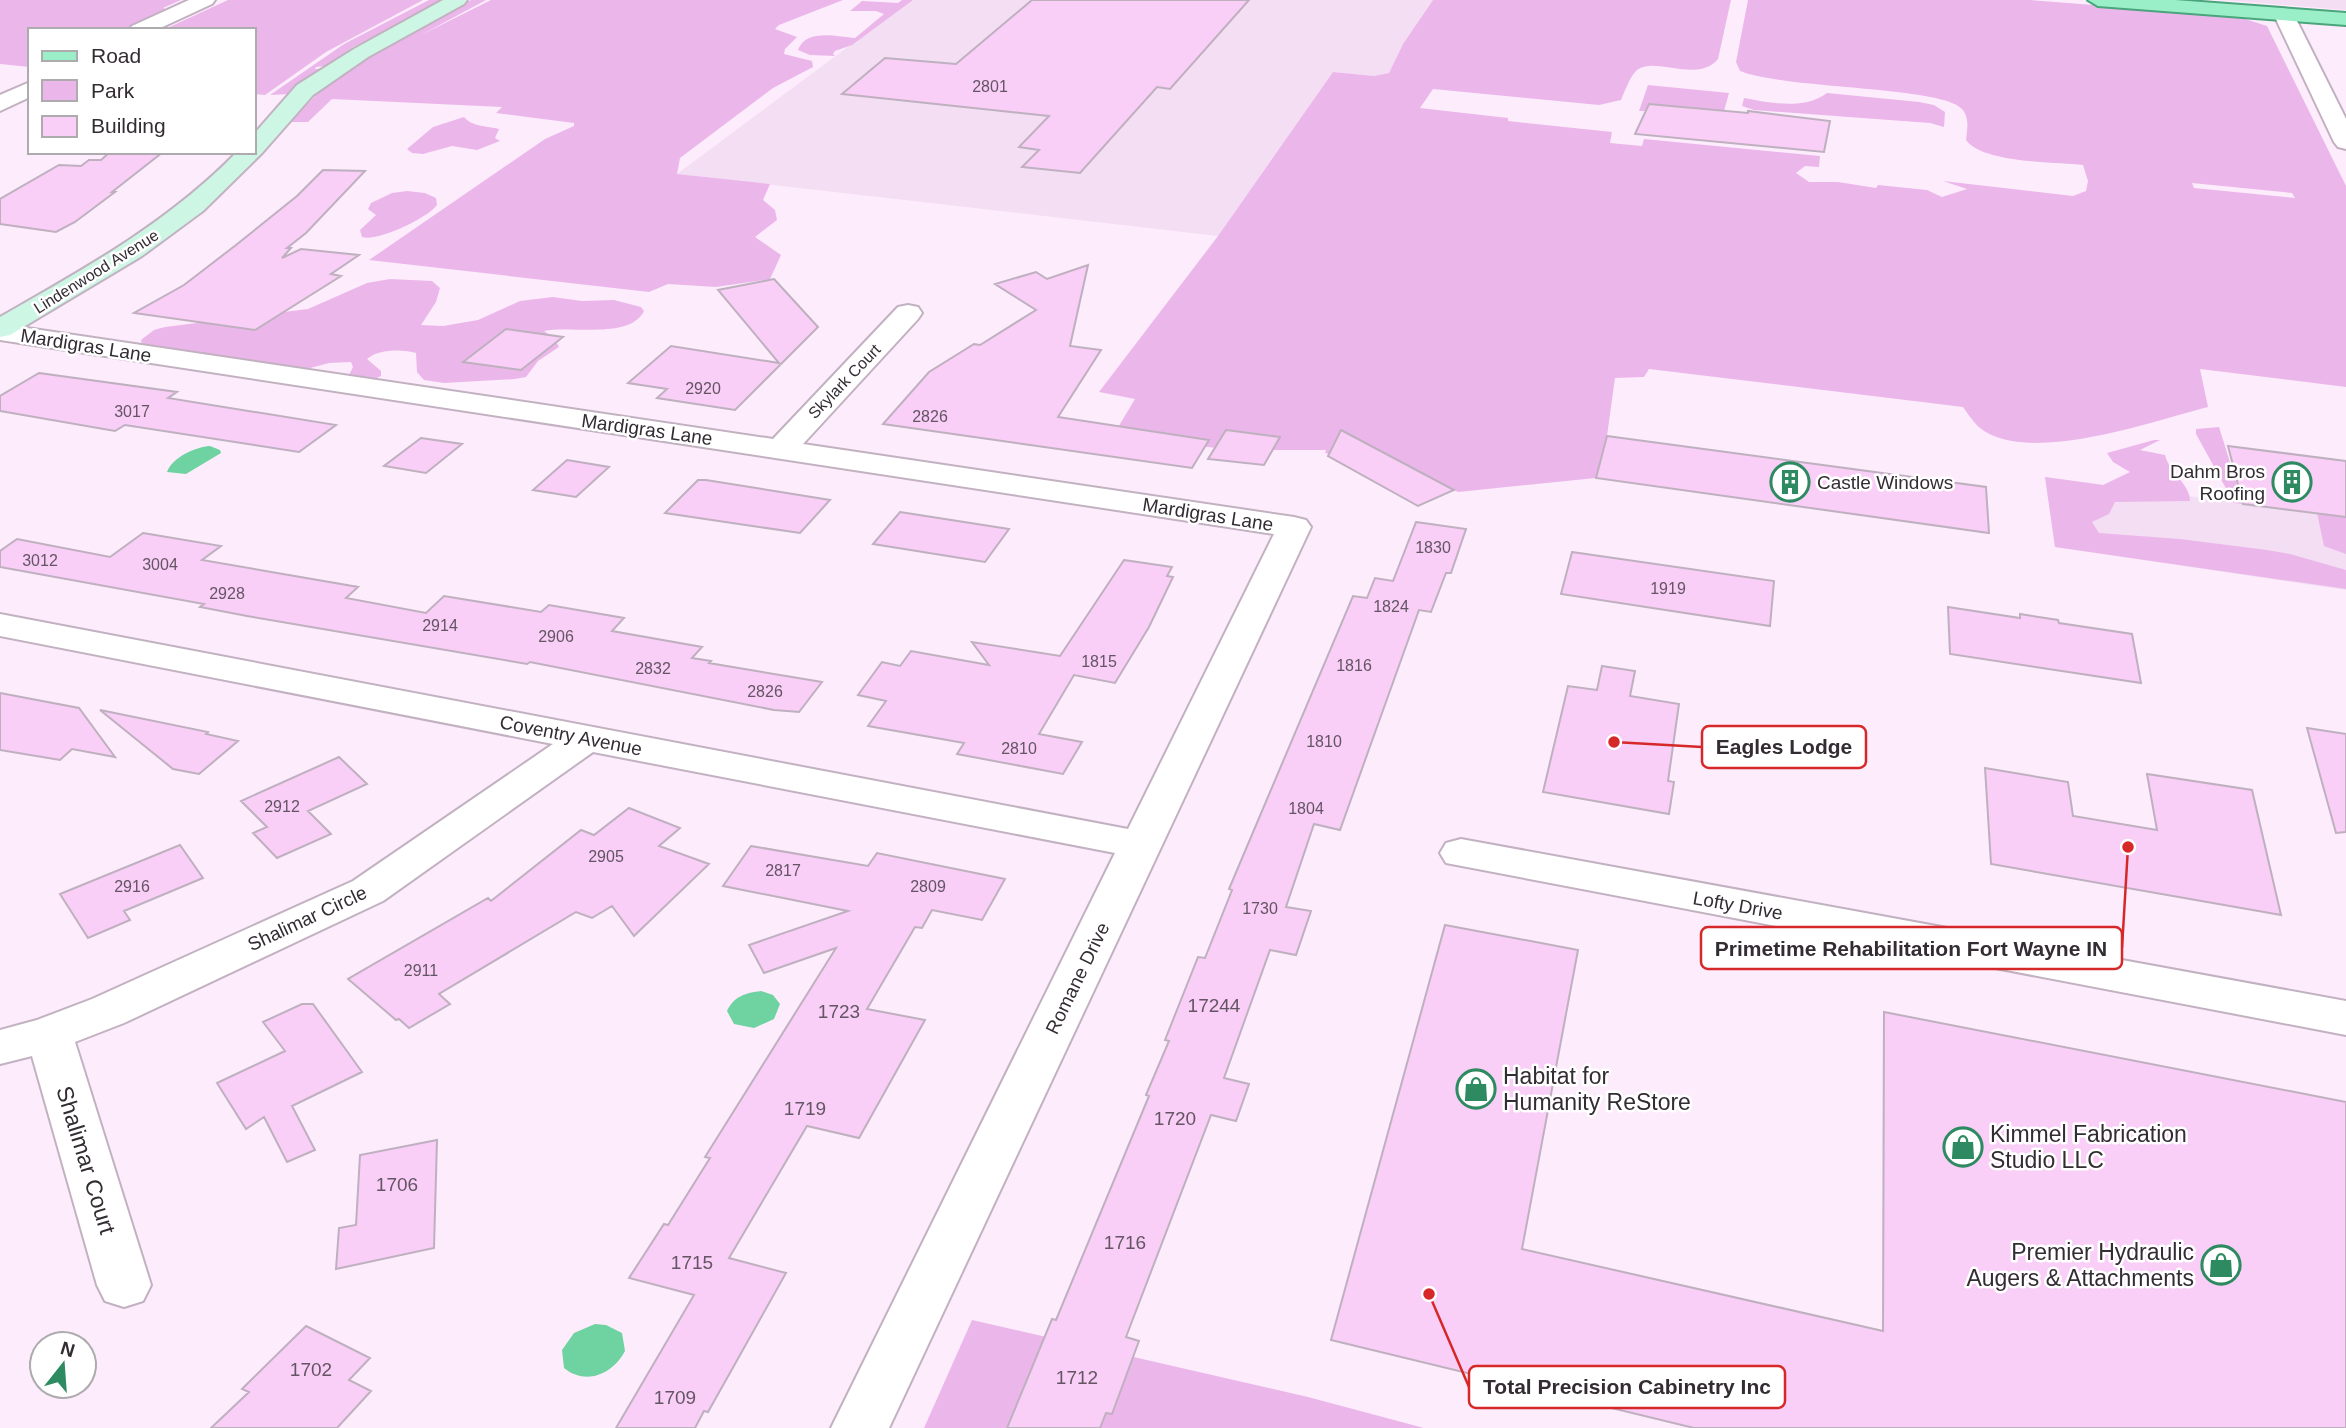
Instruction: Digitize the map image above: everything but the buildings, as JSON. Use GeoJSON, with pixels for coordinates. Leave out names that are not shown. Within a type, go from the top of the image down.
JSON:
{"type":"FeatureCollection","features":[{"type":"Feature","properties":{"kind":"main road"},"geometry":{"type":"LineString","coordinates":[[2098,0],[2346,19]]}},
{"type":"Feature","properties":{"kind":"street"},"geometry":{"type":"LineString","coordinates":[[143,28],[205,0]]}},
{"type":"Feature","properties":{"kind":"street"},"geometry":{"type":"LineString","coordinates":[[256,146],[305,90],[361,53],[457,0]]}},
{"type":"Feature","properties":{"kind":"street"},"geometry":{"type":"LineString","coordinates":[[2284,15],[2346,142]]}},
{"type":"Feature","properties":{"kind":"street"},"geometry":{"type":"LineString","coordinates":[[0,104],[28,89]]}},
{"type":"Feature","properties":{"kind":"street","name":"Lindenwood Avenue"},"geometry":{"type":"LineString","coordinates":[[0,330],[144,244],[226,178],[248,154]]}},
{"type":"Feature","properties":{"kind":"street","name":"Skylark Court"},"geometry":{"type":"LineString","coordinates":[[780,449],[908,313]]}},
{"type":"Feature","properties":{"kind":"street","name":"Mardigras Lane"},"geometry":{"type":"LineString","coordinates":[[0,330],[1294,527]]}},
{"type":"Feature","properties":{"kind":"street","name":"Romane Drive"},"geometry":{"type":"LineString","coordinates":[[860,1428],[1294,527]]}},
{"type":"Feature","properties":{"kind":"street","name":"Coventry Avenue"},"geometry":{"type":"LineString","coordinates":[[0,625],[1141,845]]}},
{"type":"Feature","properties":{"kind":"street","name":"Shalimar Circle"},"geometry":{"type":"LineString","coordinates":[[0,1047],[49,1034],[108,1011],[368,891],[587,738]]}},
{"type":"Feature","properties":{"kind":"street","name":"Lofty Drive"},"geometry":{"type":"LineString","coordinates":[[1461,853],[2346,1017]]}},
{"type":"Feature","properties":{"kind":"street","name":"Shalimar Court"},"geometry":{"type":"LineString","coordinates":[[49,1034],[124,1285]]}},
{"type":"Feature","properties":{"kind":"shaded area"},"geometry":{"type":"Polygon","coordinates":[[[911,0],[1433,0],[1403,44],[1389,73],[1374,76],[1333,72],[1218,236],[677,174],[911,0]]]}},
{"type":"Feature","properties":{"kind":"shaded area"},"geometry":{"type":"Polygon","coordinates":[[[2223,0],[2346,0],[2346,10],[2223,0]]]}},
{"type":"Feature","properties":{"kind":"shaded area"},"geometry":{"type":"Polygon","coordinates":[[[210,446],[221,453],[186,474],[167,472],[174,462],[185,454],[210,446]]]}},
{"type":"Feature","properties":{"kind":"shaded area"},"geometry":{"type":"Polygon","coordinates":[[[2045,477],[2346,517],[2346,590],[2055,547],[2045,477]]]}},
{"type":"Feature","properties":{"kind":"shaded area"},"geometry":{"type":"Polygon","coordinates":[[[761,991],[773,995],[780,1004],[774,1019],[754,1028],[734,1024],[727,1011],[733,1002],[745,994],[761,991]]]}},
{"type":"Feature","properties":{"kind":"shaded area"},"geometry":{"type":"Polygon","coordinates":[[[595,1324],[606,1325],[622,1333],[625,1351],[614,1366],[598,1375],[590,1377],[572,1373],[564,1368],[562,1350],[574,1333],[595,1324]]]}},
{"type":"Feature","properties":{"kind":"green space"},"geometry":{"type":"Polygon","coordinates":[[[0,0],[181,0],[163,8],[166,9],[193,0],[130,28],[28,28],[28,67],[0,64],[0,0]]]}},
{"type":"Feature","properties":{"kind":"green space"},"geometry":{"type":"Polygon","coordinates":[[[228,0],[423,0],[326,52],[265,95],[256,94],[256,28],[167,28],[228,0]]]}},
{"type":"Feature","properties":{"kind":"green space"},"geometry":{"type":"Polygon","coordinates":[[[429,0],[445,0],[353,47],[325,66],[316,67],[315,69],[321,69],[289,94],[270,95],[344,44],[429,0]]]}},
{"type":"Feature","properties":{"kind":"green space"},"geometry":{"type":"Polygon","coordinates":[[[471,0],[486,0],[421,35],[491,0],[843,0],[779,25],[775,29],[797,37],[785,49],[784,54],[812,61],[813,67],[773,88],[680,158],[677,174],[770,184],[763,200],[775,210],[777,220],[755,237],[781,255],[770,279],[716,287],[668,284],[649,292],[369,260],[545,139],[574,126],[574,123],[496,113],[502,107],[332,99],[308,122],[290,122],[322,89],[376,51],[471,0]]]}},
{"type":"Feature","properties":{"kind":"green space"},"geometry":{"type":"Polygon","coordinates":[[[902,0],[913,0],[852,45],[835,51],[835,56],[810,55],[798,50],[802,43],[815,36],[855,38],[884,14],[876,11],[850,11],[862,1],[898,3],[902,0]]]}},
{"type":"Feature","properties":{"kind":"green space"},"geometry":{"type":"Polygon","coordinates":[[[1433,0],[1731,0],[1718,59],[1699,69],[1655,66],[1637,70],[1621,100],[1599,105],[1433,89],[1420,108],[1612,132],[1610,143],[1642,146],[1644,139],[1820,156],[1819,167],[1805,166],[1796,173],[1809,182],[1927,190],[1942,197],[1967,189],[1943,181],[2073,196],[2086,191],[2088,181],[2083,165],[2003,157],[1974,148],[1966,140],[1965,113],[1949,102],[1895,92],[1761,77],[1740,71],[1736,62],[1748,0],[2030,0],[2236,16],[2267,26],[2346,186],[2346,387],[2200,369],[2208,407],[2091,437],[2028,443],[2001,439],[1980,428],[1963,407],[1649,369],[1644,377],[1615,378],[1607,436],[1596,478],[1458,492],[1385,455],[1366,462],[1325,453],[1326,450],[1230,450],[1114,434],[1135,399],[1099,392],[1218,236],[1333,72],[1374,76],[1389,73],[1403,44],[1433,0]],[[2192,183],[2194,188],[2295,198],[2292,193],[2192,183]]]}},
{"type":"Feature","properties":{"kind":"green space"},"geometry":{"type":"Polygon","coordinates":[[[1648,85],[1729,93],[1724,111],[1651,104],[1645,111],[1639,111],[1648,85]]]}},
{"type":"Feature","properties":{"kind":"green space"},"geometry":{"type":"Polygon","coordinates":[[[1827,93],[1934,105],[1945,112],[1944,127],[1930,123],[1754,110],[1742,106],[1744,98],[1798,103],[1808,102],[1827,93]]]}},
{"type":"Feature","properties":{"kind":"green space"},"geometry":{"type":"Polygon","coordinates":[[[464,117],[476,124],[499,129],[495,138],[500,141],[477,150],[452,146],[423,154],[412,153],[407,149],[433,127],[464,117]]]}},
{"type":"Feature","properties":{"kind":"green space"},"geometry":{"type":"Polygon","coordinates":[[[392,193],[425,193],[436,198],[437,205],[402,228],[379,236],[362,237],[360,230],[376,215],[368,209],[371,203],[392,193]]]}},
{"type":"Feature","properties":{"kind":"green space"},"geometry":{"type":"Polygon","coordinates":[[[390,279],[432,281],[440,288],[436,302],[421,325],[443,326],[478,320],[520,301],[553,297],[582,301],[614,300],[641,307],[644,311],[637,320],[626,326],[598,330],[544,331],[554,338],[559,347],[538,361],[526,377],[515,379],[444,383],[424,380],[417,372],[416,353],[404,351],[372,356],[367,359],[381,371],[381,376],[372,380],[351,380],[351,362],[329,363],[295,372],[142,344],[141,340],[154,330],[165,327],[308,309],[367,283],[390,279]]]}},
{"type":"Feature","properties":{"kind":"green space"},"geometry":{"type":"Polygon","coordinates":[[[2219,427],[2243,504],[2234,503],[2196,434],[2196,429],[2219,427]]]}},
{"type":"Feature","properties":{"kind":"green space"},"geometry":{"type":"Polygon","coordinates":[[[2160,440],[2140,450],[2165,455],[2187,489],[2190,501],[2115,502],[2109,514],[2092,522],[2099,533],[2180,539],[2290,554],[2346,570],[2346,589],[2055,547],[2045,477],[2103,485],[2130,472],[2113,462],[2107,453],[2160,440]]]}},
{"type":"Feature","properties":{"kind":"green space"},"geometry":{"type":"Polygon","coordinates":[[[2317,513],[2346,517],[2346,554],[2324,546],[2317,513]]]}},
{"type":"Feature","properties":{"kind":"green space"},"geometry":{"type":"Polygon","coordinates":[[[972,1320],[1308,1397],[1424,1428],[924,1428],[972,1320]]]}},
{"type":"Feature","properties":{"kind":"place","name":"Castle Windows"},"geometry":{"type":"Point","coordinates":[1790,482]}},
{"type":"Feature","properties":{"kind":"place","name":"Dahm Bros Roofing"},"geometry":{"type":"Point","coordinates":[2292,482]}},
{"type":"Feature","properties":{"kind":"place","name":"Eagles Lodge"},"geometry":{"type":"Point","coordinates":[1614,742]}},
{"type":"Feature","properties":{"kind":"place","name":"Primetime Rehabilitation Fort Wayne IN"},"geometry":{"type":"Point","coordinates":[2128,847]}},
{"type":"Feature","properties":{"kind":"place","name":"Habitat for Humanity ReStore"},"geometry":{"type":"Point","coordinates":[1476,1089]}},
{"type":"Feature","properties":{"kind":"place","name":"Kimmel Fabrication Studio LLC"},"geometry":{"type":"Point","coordinates":[1963,1147]}},
{"type":"Feature","properties":{"kind":"place","name":"Premier Hydraulic Augers & Attachments"},"geometry":{"type":"Point","coordinates":[2221,1265]}},
{"type":"Feature","properties":{"kind":"place","name":"Total Precision Cabinetry Inc"},"geometry":{"type":"Point","coordinates":[1429,1294]}}]}
